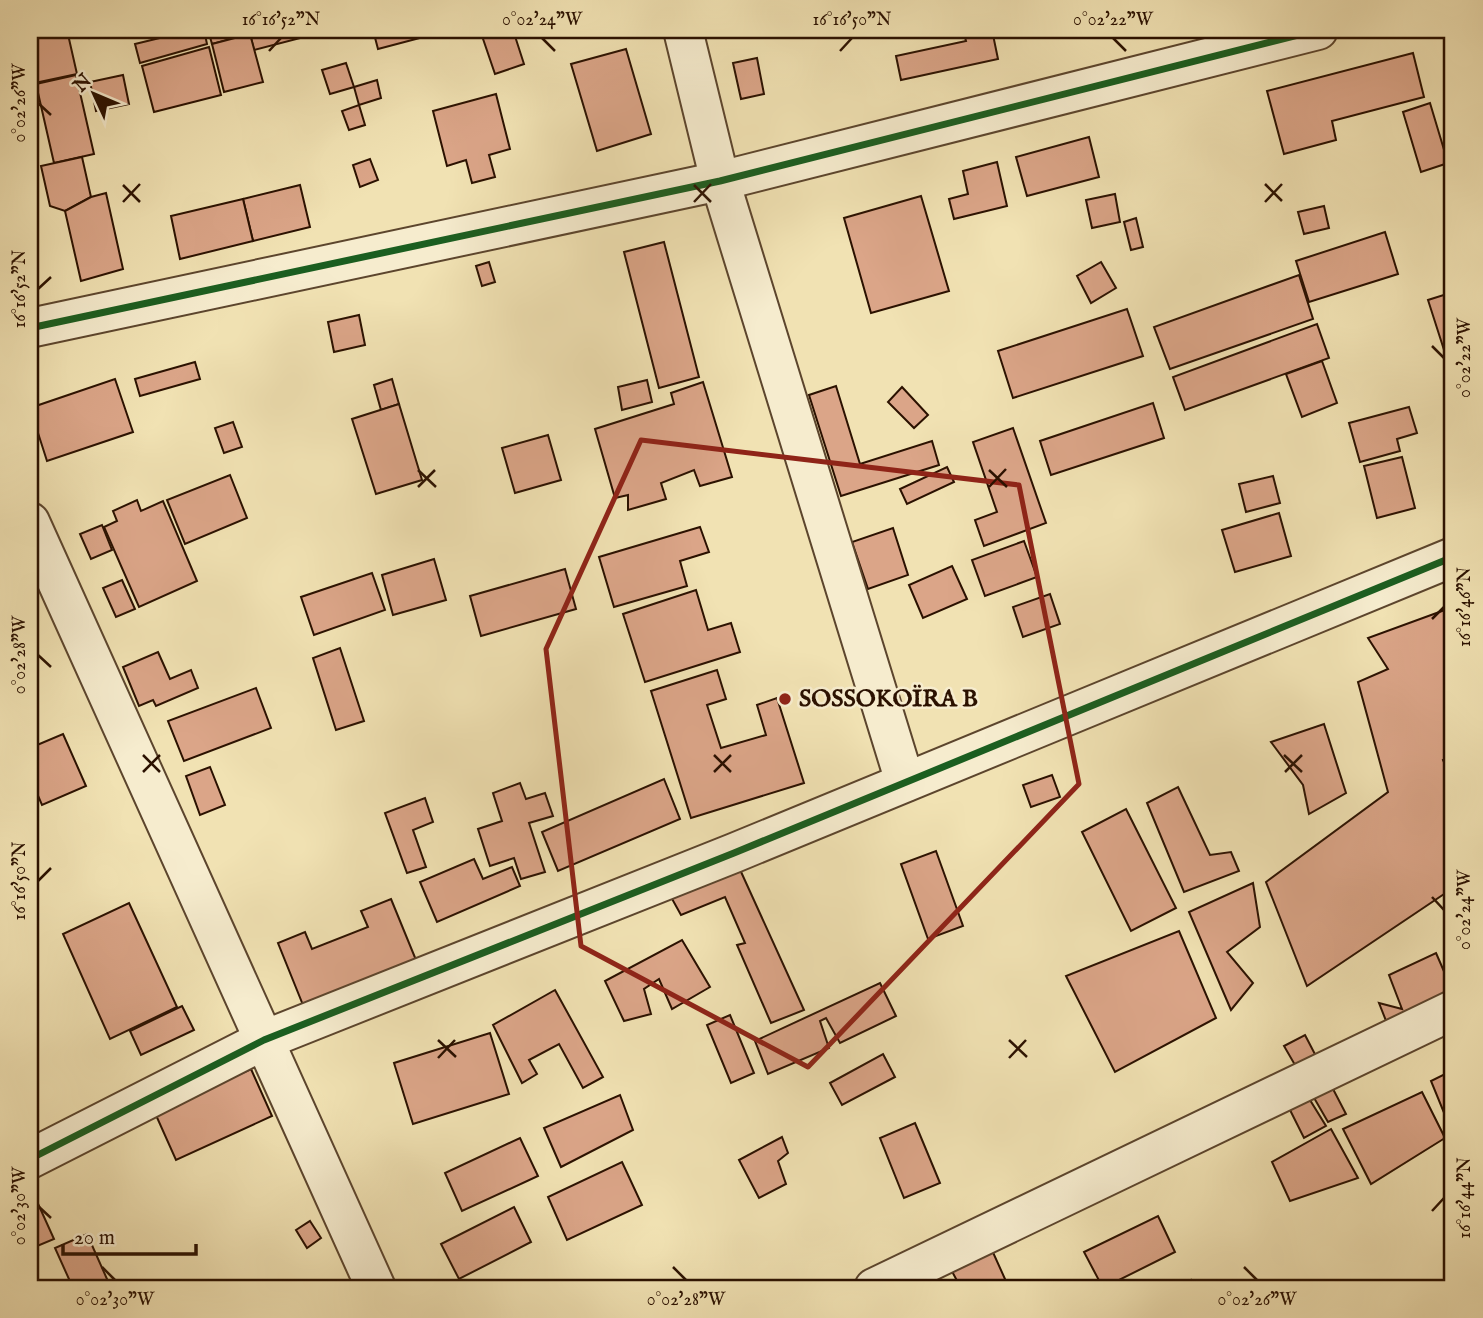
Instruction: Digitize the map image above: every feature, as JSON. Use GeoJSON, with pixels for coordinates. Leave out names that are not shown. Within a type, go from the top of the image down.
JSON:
{"type":"FeatureCollection","features":[{"type":"Feature","properties":{"kind":"street"},"geometry":{"type":"LineString","coordinates":[[683,30],[720,181],[905,782]]}},
{"type":"Feature","properties":{"kind":"street"},"geometry":{"type":"LineString","coordinates":[[30,328],[720,181],[1318,30]]}},
{"type":"Feature","properties":{"kind":"street"},"geometry":{"type":"LineString","coordinates":[[30,522],[376,1288]]}},
{"type":"Feature","properties":{"kind":"street"},"geometry":{"type":"LineString","coordinates":[[30,1159],[264,1040],[905,782],[1453,557]]}},
{"type":"Feature","properties":{"kind":"street"},"geometry":{"type":"LineString","coordinates":[[874,1288],[1453,1010]]}},
{"type":"Feature","properties":{"kind":"highlighted area"},"geometry":{"type":"Polygon","coordinates":[[[641,440],[1019,485],[1079,784],[808,1067],[581,946],[546,649],[641,440]]]}},
{"type":"Feature","properties":{"kind":"building"},"geometry":{"type":"Polygon","coordinates":[[[30,30],[67,30],[77,74],[30,84],[30,30]]]}},
{"type":"Feature","properties":{"kind":"building"},"geometry":{"type":"Polygon","coordinates":[[[170,30],[204,30],[207,44],[140,63],[135,44],[172,35],[170,30]]]}},
{"type":"Feature","properties":{"kind":"building"},"geometry":{"type":"Polygon","coordinates":[[[208,30],[249,30],[250,34],[212,44],[208,30]]]}},
{"type":"Feature","properties":{"kind":"building"},"geometry":{"type":"Polygon","coordinates":[[[267,30],[331,30],[254,50],[250,34],[267,30]]]}},
{"type":"Feature","properties":{"kind":"building"},"geometry":{"type":"Polygon","coordinates":[[[373,30],[450,30],[378,49],[373,30]]]}},
{"type":"Feature","properties":{"kind":"building"},"geometry":{"type":"Polygon","coordinates":[[[480,30],[513,30],[524,64],[495,74],[480,30]]]}},
{"type":"Feature","properties":{"kind":"building"},"geometry":{"type":"Polygon","coordinates":[[[731,30],[762,30],[733,37],[731,30]]]}},
{"type":"Feature","properties":{"kind":"building"},"geometry":{"type":"Polygon","coordinates":[[[861,30],[880,30],[881,31],[862,35],[861,30]]]}},
{"type":"Feature","properties":{"kind":"building"},"geometry":{"type":"Polygon","coordinates":[[[963,30],[992,30],[998,59],[901,80],[896,56],[966,41],[963,30]]]}},
{"type":"Feature","properties":{"kind":"building"},"geometry":{"type":"Polygon","coordinates":[[[250,34],[263,82],[224,92],[212,44],[250,34]]]}},
{"type":"Feature","properties":{"kind":"building"},"geometry":{"type":"Polygon","coordinates":[[[209,47],[221,95],[154,112],[142,66],[209,47]]]}},
{"type":"Feature","properties":{"kind":"building"},"geometry":{"type":"Polygon","coordinates":[[[626,49],[651,134],[597,151],[571,64],[626,49]]]}},
{"type":"Feature","properties":{"kind":"building"},"geometry":{"type":"Polygon","coordinates":[[[1413,53],[1424,97],[1332,121],[1336,140],[1284,154],[1267,91],[1413,53]]]}},
{"type":"Feature","properties":{"kind":"building"},"geometry":{"type":"Polygon","coordinates":[[[757,58],[764,94],[741,99],[733,63],[757,58]]]}},
{"type":"Feature","properties":{"kind":"building"},"geometry":{"type":"Polygon","coordinates":[[[346,63],[354,87],[330,94],[322,70],[346,63]]]}},
{"type":"Feature","properties":{"kind":"building"},"geometry":{"type":"Polygon","coordinates":[[[76,75],[94,154],[54,163],[36,84],[76,75]]]}},
{"type":"Feature","properties":{"kind":"building"},"geometry":{"type":"Polygon","coordinates":[[[123,75],[129,104],[96,111],[90,82],[123,75]]]}},
{"type":"Feature","properties":{"kind":"building"},"geometry":{"type":"Polygon","coordinates":[[[377,80],[381,98],[359,105],[354,87],[377,80]]]}},
{"type":"Feature","properties":{"kind":"building"},"geometry":{"type":"Polygon","coordinates":[[[496,94],[510,149],[489,155],[495,177],[472,183],[466,160],[447,166],[433,111],[496,94]]]}},
{"type":"Feature","properties":{"kind":"building"},"geometry":{"type":"Polygon","coordinates":[[[1430,103],[1448,163],[1421,172],[1403,112],[1430,103]]]}},
{"type":"Feature","properties":{"kind":"building"},"geometry":{"type":"Polygon","coordinates":[[[359,105],[365,125],[349,130],[342,111],[359,105]]]}},
{"type":"Feature","properties":{"kind":"building"},"geometry":{"type":"Polygon","coordinates":[[[1089,137],[1099,177],[1027,196],[1016,157],[1089,137]]]}},
{"type":"Feature","properties":{"kind":"building"},"geometry":{"type":"Polygon","coordinates":[[[82,157],[91,197],[65,211],[50,206],[41,166],[82,157]]]}},
{"type":"Feature","properties":{"kind":"building"},"geometry":{"type":"Polygon","coordinates":[[[370,159],[378,180],[360,187],[353,165],[370,159]]]}},
{"type":"Feature","properties":{"kind":"building"},"geometry":{"type":"Polygon","coordinates":[[[997,162],[1007,206],[954,219],[949,199],[968,194],[963,171],[997,162]]]}},
{"type":"Feature","properties":{"kind":"building"},"geometry":{"type":"Polygon","coordinates":[[[300,185],[310,227],[253,241],[243,199],[300,185]]]}},
{"type":"Feature","properties":{"kind":"building"},"geometry":{"type":"Polygon","coordinates":[[[106,193],[123,269],[81,281],[65,211],[91,197],[106,193]]]}},
{"type":"Feature","properties":{"kind":"building"},"geometry":{"type":"Polygon","coordinates":[[[1115,194],[1120,222],[1092,228],[1086,200],[1115,194]]]}},
{"type":"Feature","properties":{"kind":"building"},"geometry":{"type":"Polygon","coordinates":[[[921,196],[949,291],[871,313],[844,218],[921,196]]]}},
{"type":"Feature","properties":{"kind":"building"},"geometry":{"type":"Polygon","coordinates":[[[243,199],[253,241],[180,259],[171,216],[243,199]]]}},
{"type":"Feature","properties":{"kind":"building"},"geometry":{"type":"Polygon","coordinates":[[[1324,206],[1329,228],[1304,234],[1298,212],[1324,206]]]}},
{"type":"Feature","properties":{"kind":"building"},"geometry":{"type":"Polygon","coordinates":[[[1136,218],[1143,247],[1131,250],[1124,222],[1136,218]]]}},
{"type":"Feature","properties":{"kind":"building"},"geometry":{"type":"Polygon","coordinates":[[[1385,232],[1398,274],[1309,302],[1296,261],[1385,232]]]}},
{"type":"Feature","properties":{"kind":"building"},"geometry":{"type":"Polygon","coordinates":[[[664,242],[699,377],[659,388],[624,252],[664,242]]]}},
{"type":"Feature","properties":{"kind":"building"},"geometry":{"type":"Polygon","coordinates":[[[489,262],[495,282],[482,286],[476,266],[489,262]]]}},
{"type":"Feature","properties":{"kind":"building"},"geometry":{"type":"Polygon","coordinates":[[[1101,262],[1116,288],[1091,303],[1077,276],[1101,262]]]}},
{"type":"Feature","properties":{"kind":"building"},"geometry":{"type":"Polygon","coordinates":[[[1299,275],[1313,319],[1170,369],[1154,327],[1299,275]]]}},
{"type":"Feature","properties":{"kind":"building"},"geometry":{"type":"Polygon","coordinates":[[[1453,292],[1453,378],[1428,300],[1453,292]]]}},
{"type":"Feature","properties":{"kind":"building"},"geometry":{"type":"Polygon","coordinates":[[[1127,309],[1143,356],[1013,398],[998,351],[1127,309]]]}},
{"type":"Feature","properties":{"kind":"building"},"geometry":{"type":"Polygon","coordinates":[[[359,315],[365,345],[334,352],[328,322],[359,315]]]}},
{"type":"Feature","properties":{"kind":"building"},"geometry":{"type":"Polygon","coordinates":[[[1317,324],[1329,358],[1185,410],[1173,377],[1317,324]]]}},
{"type":"Feature","properties":{"kind":"building"},"geometry":{"type":"Polygon","coordinates":[[[1322,361],[1337,403],[1302,417],[1286,374],[1322,361]]]}},
{"type":"Feature","properties":{"kind":"building"},"geometry":{"type":"Polygon","coordinates":[[[195,362],[200,379],[140,396],[135,379],[195,362]]]}},
{"type":"Feature","properties":{"kind":"building"},"geometry":{"type":"Polygon","coordinates":[[[115,379],[133,432],[47,461],[30,408],[115,379]]]}},
{"type":"Feature","properties":{"kind":"building"},"geometry":{"type":"Polygon","coordinates":[[[392,379],[399,404],[381,410],[374,385],[392,379]]]}},
{"type":"Feature","properties":{"kind":"building"},"geometry":{"type":"Polygon","coordinates":[[[647,380],[652,402],[622,410],[618,387],[647,380]]]}},
{"type":"Feature","properties":{"kind":"building"},"geometry":{"type":"Polygon","coordinates":[[[703,382],[732,477],[700,486],[694,470],[661,483],[666,499],[628,510],[628,495],[615,498],[595,429],[674,404],[671,393],[703,382]]]}},
{"type":"Feature","properties":{"kind":"building"},"geometry":{"type":"Polygon","coordinates":[[[836,386],[860,464],[932,441],[939,465],[841,496],[809,395],[836,386]]]}},
{"type":"Feature","properties":{"kind":"building"},"geometry":{"type":"Polygon","coordinates":[[[902,387],[928,415],[914,428],[888,402],[902,387]]]}},
{"type":"Feature","properties":{"kind":"building"},"geometry":{"type":"Polygon","coordinates":[[[1153,403],[1164,438],[1051,475],[1040,441],[1153,403]]]}},
{"type":"Feature","properties":{"kind":"building"},"geometry":{"type":"Polygon","coordinates":[[[399,404],[422,480],[376,494],[352,419],[399,404]]]}},
{"type":"Feature","properties":{"kind":"building"},"geometry":{"type":"Polygon","coordinates":[[[1409,407],[1417,433],[1397,439],[1400,451],[1360,462],[1349,423],[1409,407]]]}},
{"type":"Feature","properties":{"kind":"building"},"geometry":{"type":"Polygon","coordinates":[[[233,422],[242,447],[224,453],[215,428],[233,422]]]}},
{"type":"Feature","properties":{"kind":"building"},"geometry":{"type":"Polygon","coordinates":[[[1013,428],[1046,523],[984,546],[975,520],[997,512],[973,442],[1013,428]]]}},
{"type":"Feature","properties":{"kind":"building"},"geometry":{"type":"Polygon","coordinates":[[[548,435],[561,480],[515,493],[502,448],[548,435]]]}},
{"type":"Feature","properties":{"kind":"building"},"geometry":{"type":"Polygon","coordinates":[[[1453,452],[1453,477],[1446,455],[1453,452]]]}},
{"type":"Feature","properties":{"kind":"building"},"geometry":{"type":"Polygon","coordinates":[[[1402,457],[1415,508],[1377,518],[1364,466],[1402,457]]]}},
{"type":"Feature","properties":{"kind":"building"},"geometry":{"type":"Polygon","coordinates":[[[947,467],[954,482],[907,504],[900,489],[947,467]]]}},
{"type":"Feature","properties":{"kind":"building"},"geometry":{"type":"Polygon","coordinates":[[[230,475],[247,518],[185,544],[167,500],[230,475]]]}},
{"type":"Feature","properties":{"kind":"building"},"geometry":{"type":"Polygon","coordinates":[[[1273,476],[1280,503],[1246,512],[1239,484],[1273,476]]]}},
{"type":"Feature","properties":{"kind":"building"},"geometry":{"type":"Polygon","coordinates":[[[137,500],[141,511],[163,501],[197,581],[139,607],[104,527],[117,521],[113,511],[137,500]]]}},
{"type":"Feature","properties":{"kind":"building"},"geometry":{"type":"Polygon","coordinates":[[[1279,513],[1291,556],[1235,572],[1222,530],[1279,513]]]}},
{"type":"Feature","properties":{"kind":"building"},"geometry":{"type":"Polygon","coordinates":[[[102,525],[112,550],[91,559],[80,534],[102,525]]]}},
{"type":"Feature","properties":{"kind":"building"},"geometry":{"type":"Polygon","coordinates":[[[700,527],[709,552],[680,561],[687,586],[614,607],[599,557],[700,527]]]}},
{"type":"Feature","properties":{"kind":"building"},"geometry":{"type":"Polygon","coordinates":[[[893,528],[908,575],[868,589],[852,542],[893,528]]]}},
{"type":"Feature","properties":{"kind":"building"},"geometry":{"type":"Polygon","coordinates":[[[1024,541],[1037,577],[985,596],[972,560],[1024,541]]]}},
{"type":"Feature","properties":{"kind":"building"},"geometry":{"type":"Polygon","coordinates":[[[434,559],[446,600],[393,615],[382,575],[434,559]]]}},
{"type":"Feature","properties":{"kind":"building"},"geometry":{"type":"Polygon","coordinates":[[[952,566],[967,599],[923,618],[909,585],[952,566]]]}},
{"type":"Feature","properties":{"kind":"building"},"geometry":{"type":"Polygon","coordinates":[[[565,569],[576,609],[481,636],[470,596],[565,569]]]}},
{"type":"Feature","properties":{"kind":"building"},"geometry":{"type":"Polygon","coordinates":[[[372,573],[385,610],[314,635],[301,597],[372,573]]]}},
{"type":"Feature","properties":{"kind":"building"},"geometry":{"type":"Polygon","coordinates":[[[122,580],[135,609],[116,617],[103,588],[122,580]]]}},
{"type":"Feature","properties":{"kind":"building"},"geometry":{"type":"Polygon","coordinates":[[[696,590],[708,630],[731,623],[740,652],[645,682],[623,614],[696,590]]]}},
{"type":"Feature","properties":{"kind":"building"},"geometry":{"type":"Polygon","coordinates":[[[1050,594],[1060,624],[1023,637],[1013,607],[1050,594]]]}},
{"type":"Feature","properties":{"kind":"building"},"geometry":{"type":"Polygon","coordinates":[[[1453,607],[1453,755],[1443,760],[1453,783],[1453,888],[1307,986],[1266,882],[1388,792],[1358,682],[1388,669],[1368,638],[1453,607]]]}},
{"type":"Feature","properties":{"kind":"building"},"geometry":{"type":"Polygon","coordinates":[[[340,648],[364,721],[336,730],[313,658],[340,648]]]}},
{"type":"Feature","properties":{"kind":"building"},"geometry":{"type":"Polygon","coordinates":[[[158,652],[170,679],[191,670],[198,688],[156,706],[153,700],[139,706],[123,667],[158,652]]]}},
{"type":"Feature","properties":{"kind":"building"},"geometry":{"type":"Polygon","coordinates":[[[717,670],[726,699],[707,705],[721,748],[766,735],[757,705],[777,698],[804,783],[691,818],[651,691],[717,670]]]}},
{"type":"Feature","properties":{"kind":"building"},"geometry":{"type":"Polygon","coordinates":[[[256,688],[271,728],[184,761],[168,721],[256,688]]]}},
{"type":"Feature","properties":{"kind":"building"},"geometry":{"type":"Polygon","coordinates":[[[1324,724],[1346,793],[1309,814],[1303,785],[1271,742],[1324,724]]]}},
{"type":"Feature","properties":{"kind":"building"},"geometry":{"type":"Polygon","coordinates":[[[63,734],[86,786],[42,805],[30,777],[30,748],[63,734]]]}},
{"type":"Feature","properties":{"kind":"building"},"geometry":{"type":"Polygon","coordinates":[[[210,767],[225,805],[200,815],[186,776],[210,767]]]}},
{"type":"Feature","properties":{"kind":"building"},"geometry":{"type":"Polygon","coordinates":[[[1052,775],[1060,797],[1031,807],[1023,785],[1052,775]]]}},
{"type":"Feature","properties":{"kind":"building"},"geometry":{"type":"Polygon","coordinates":[[[664,779],[680,819],[558,871],[542,832],[664,779]]]}},
{"type":"Feature","properties":{"kind":"building"},"geometry":{"type":"Polygon","coordinates":[[[520,783],[526,799],[545,793],[553,816],[529,823],[545,872],[521,879],[514,858],[490,866],[478,829],[502,821],[493,793],[520,783]]]}},
{"type":"Feature","properties":{"kind":"building"},"geometry":{"type":"Polygon","coordinates":[[[1178,787],[1210,855],[1231,852],[1239,871],[1184,892],[1147,803],[1178,787]]]}},
{"type":"Feature","properties":{"kind":"building"},"geometry":{"type":"Polygon","coordinates":[[[425,798],[433,822],[413,830],[426,867],[407,873],[385,813],[425,798]]]}},
{"type":"Feature","properties":{"kind":"building"},"geometry":{"type":"Polygon","coordinates":[[[1126,809],[1176,908],[1131,931],[1082,832],[1126,809]]]}},
{"type":"Feature","properties":{"kind":"building"},"geometry":{"type":"Polygon","coordinates":[[[936,851],[963,926],[928,939],[901,864],[936,851]]]}},
{"type":"Feature","properties":{"kind":"building"},"geometry":{"type":"Polygon","coordinates":[[[474,859],[483,879],[512,867],[520,886],[437,922],[420,882],[474,859]]]}},
{"type":"Feature","properties":{"kind":"building"},"geometry":{"type":"Polygon","coordinates":[[[737,863],[804,1010],[771,1023],[737,945],[745,943],[725,897],[681,915],[671,897],[737,863]]]}},
{"type":"Feature","properties":{"kind":"building"},"geometry":{"type":"Polygon","coordinates":[[[1253,883],[1260,927],[1227,952],[1253,983],[1231,1010],[1189,912],[1253,883]]]}},
{"type":"Feature","properties":{"kind":"building"},"geometry":{"type":"Polygon","coordinates":[[[391,899],[416,960],[303,1005],[278,943],[305,932],[312,949],[368,927],[361,911],[391,899]]]}},
{"type":"Feature","properties":{"kind":"building"},"geometry":{"type":"Polygon","coordinates":[[[129,903],[177,1007],[110,1039],[63,934],[129,903]]]}},
{"type":"Feature","properties":{"kind":"building"},"geometry":{"type":"Polygon","coordinates":[[[1179,931],[1216,1018],[1115,1072],[1066,976],[1179,931]]]}},
{"type":"Feature","properties":{"kind":"building"},"geometry":{"type":"Polygon","coordinates":[[[682,940],[710,987],[672,1009],[659,979],[644,989],[651,1014],[624,1021],[605,981],[682,940]]]}},
{"type":"Feature","properties":{"kind":"building"},"geometry":{"type":"Polygon","coordinates":[[[1436,953],[1453,992],[1392,1036],[1379,1003],[1402,1009],[1389,975],[1436,953]]]}},
{"type":"Feature","properties":{"kind":"building"},"geometry":{"type":"Polygon","coordinates":[[[880,983],[896,1016],[840,1043],[826,1018],[820,1021],[829,1048],[768,1074],[755,1041],[880,983]]]}},
{"type":"Feature","properties":{"kind":"building"},"geometry":{"type":"Polygon","coordinates":[[[555,990],[603,1077],[583,1088],[559,1044],[529,1060],[537,1074],[522,1083],[493,1025],[555,990]]]}},
{"type":"Feature","properties":{"kind":"building"},"geometry":{"type":"Polygon","coordinates":[[[182,1006],[194,1030],[141,1055],[130,1031],[182,1006]]]}},
{"type":"Feature","properties":{"kind":"building"},"geometry":{"type":"Polygon","coordinates":[[[730,1015],[754,1073],[731,1083],[707,1025],[730,1015]]]}},
{"type":"Feature","properties":{"kind":"building"},"geometry":{"type":"Polygon","coordinates":[[[490,1033],[509,1094],[413,1124],[394,1063],[490,1033]]]}},
{"type":"Feature","properties":{"kind":"building"},"geometry":{"type":"Polygon","coordinates":[[[1305,1035],[1346,1114],[1328,1122],[1284,1046],[1305,1035]]]}},
{"type":"Feature","properties":{"kind":"building"},"geometry":{"type":"Polygon","coordinates":[[[883,1054],[895,1077],[842,1105],[830,1083],[883,1054]]]}},
{"type":"Feature","properties":{"kind":"building"},"geometry":{"type":"Polygon","coordinates":[[[251,1069],[272,1116],[176,1160],[155,1113],[251,1069]]]}},
{"type":"Feature","properties":{"kind":"building"},"geometry":{"type":"Polygon","coordinates":[[[1453,1070],[1453,1121],[1449,1125],[1431,1081],[1453,1070]]]}},
{"type":"Feature","properties":{"kind":"building"},"geometry":{"type":"Polygon","coordinates":[[[1297,1079],[1326,1126],[1304,1138],[1280,1090],[1297,1079]]]}},
{"type":"Feature","properties":{"kind":"building"},"geometry":{"type":"Polygon","coordinates":[[[1422,1092],[1445,1138],[1371,1184],[1343,1129],[1422,1092]]]}},
{"type":"Feature","properties":{"kind":"building"},"geometry":{"type":"Polygon","coordinates":[[[620,1095],[633,1130],[561,1167],[544,1128],[620,1095]]]}},
{"type":"Feature","properties":{"kind":"building"},"geometry":{"type":"Polygon","coordinates":[[[915,1123],[940,1183],[904,1198],[880,1138],[915,1123]]]}},
{"type":"Feature","properties":{"kind":"building"},"geometry":{"type":"Polygon","coordinates":[[[1331,1129],[1358,1178],[1290,1201],[1272,1162],[1331,1129]]]}},
{"type":"Feature","properties":{"kind":"building"},"geometry":{"type":"Polygon","coordinates":[[[782,1137],[788,1153],[778,1161],[786,1184],[759,1198],[739,1160],[782,1137]]]}},
{"type":"Feature","properties":{"kind":"building"},"geometry":{"type":"Polygon","coordinates":[[[520,1138],[538,1176],[462,1211],[445,1173],[520,1138]]]}},
{"type":"Feature","properties":{"kind":"building"},"geometry":{"type":"Polygon","coordinates":[[[622,1162],[642,1205],[567,1240],[548,1197],[622,1162]]]}},
{"type":"Feature","properties":{"kind":"building"},"geometry":{"type":"Polygon","coordinates":[[[30,1186],[54,1239],[30,1249],[30,1186]]]}},
{"type":"Feature","properties":{"kind":"building"},"geometry":{"type":"Polygon","coordinates":[[[514,1207],[531,1242],[459,1279],[441,1244],[514,1207]]]}},
{"type":"Feature","properties":{"kind":"building"},"geometry":{"type":"Polygon","coordinates":[[[1158,1216],[1175,1252],[1103,1288],[1084,1252],[1158,1216]]]}},
{"type":"Feature","properties":{"kind":"building"},"geometry":{"type":"Polygon","coordinates":[[[310,1221],[321,1238],[307,1248],[296,1230],[310,1221]]]}},
{"type":"Feature","properties":{"kind":"building"},"geometry":{"type":"Polygon","coordinates":[[[982,1228],[1005,1279],[995,1288],[961,1288],[942,1253],[982,1228]]]}},
{"type":"Feature","properties":{"kind":"building"},"geometry":{"type":"Polygon","coordinates":[[[87,1234],[111,1288],[73,1288],[55,1248],[87,1234]]]}},
{"type":"Feature","properties":{"kind":"building"},"geometry":{"type":"Polygon","coordinates":[[[1191,1280],[1194,1288],[1175,1288],[1191,1280]]]}},
{"type":"Feature","properties":{"kind":"building"},"geometry":{"type":"Polygon","coordinates":[[[1065,1282],[1069,1288],[1053,1288],[1065,1282]]]}},
{"type":"Feature","properties":{"kind":"cycle path"},"geometry":{"type":"LineString","coordinates":[[30,328],[720,181],[1318,30]]}},
{"type":"Feature","properties":{"kind":"cycle path"},"geometry":{"type":"LineString","coordinates":[[30,1159],[264,1040],[734,853],[1453,557]]}},
{"type":"Feature","properties":{"kind":"place","name":"SOSSOKOÏRA B"},"geometry":{"type":"Point","coordinates":[785,699]}}]}
